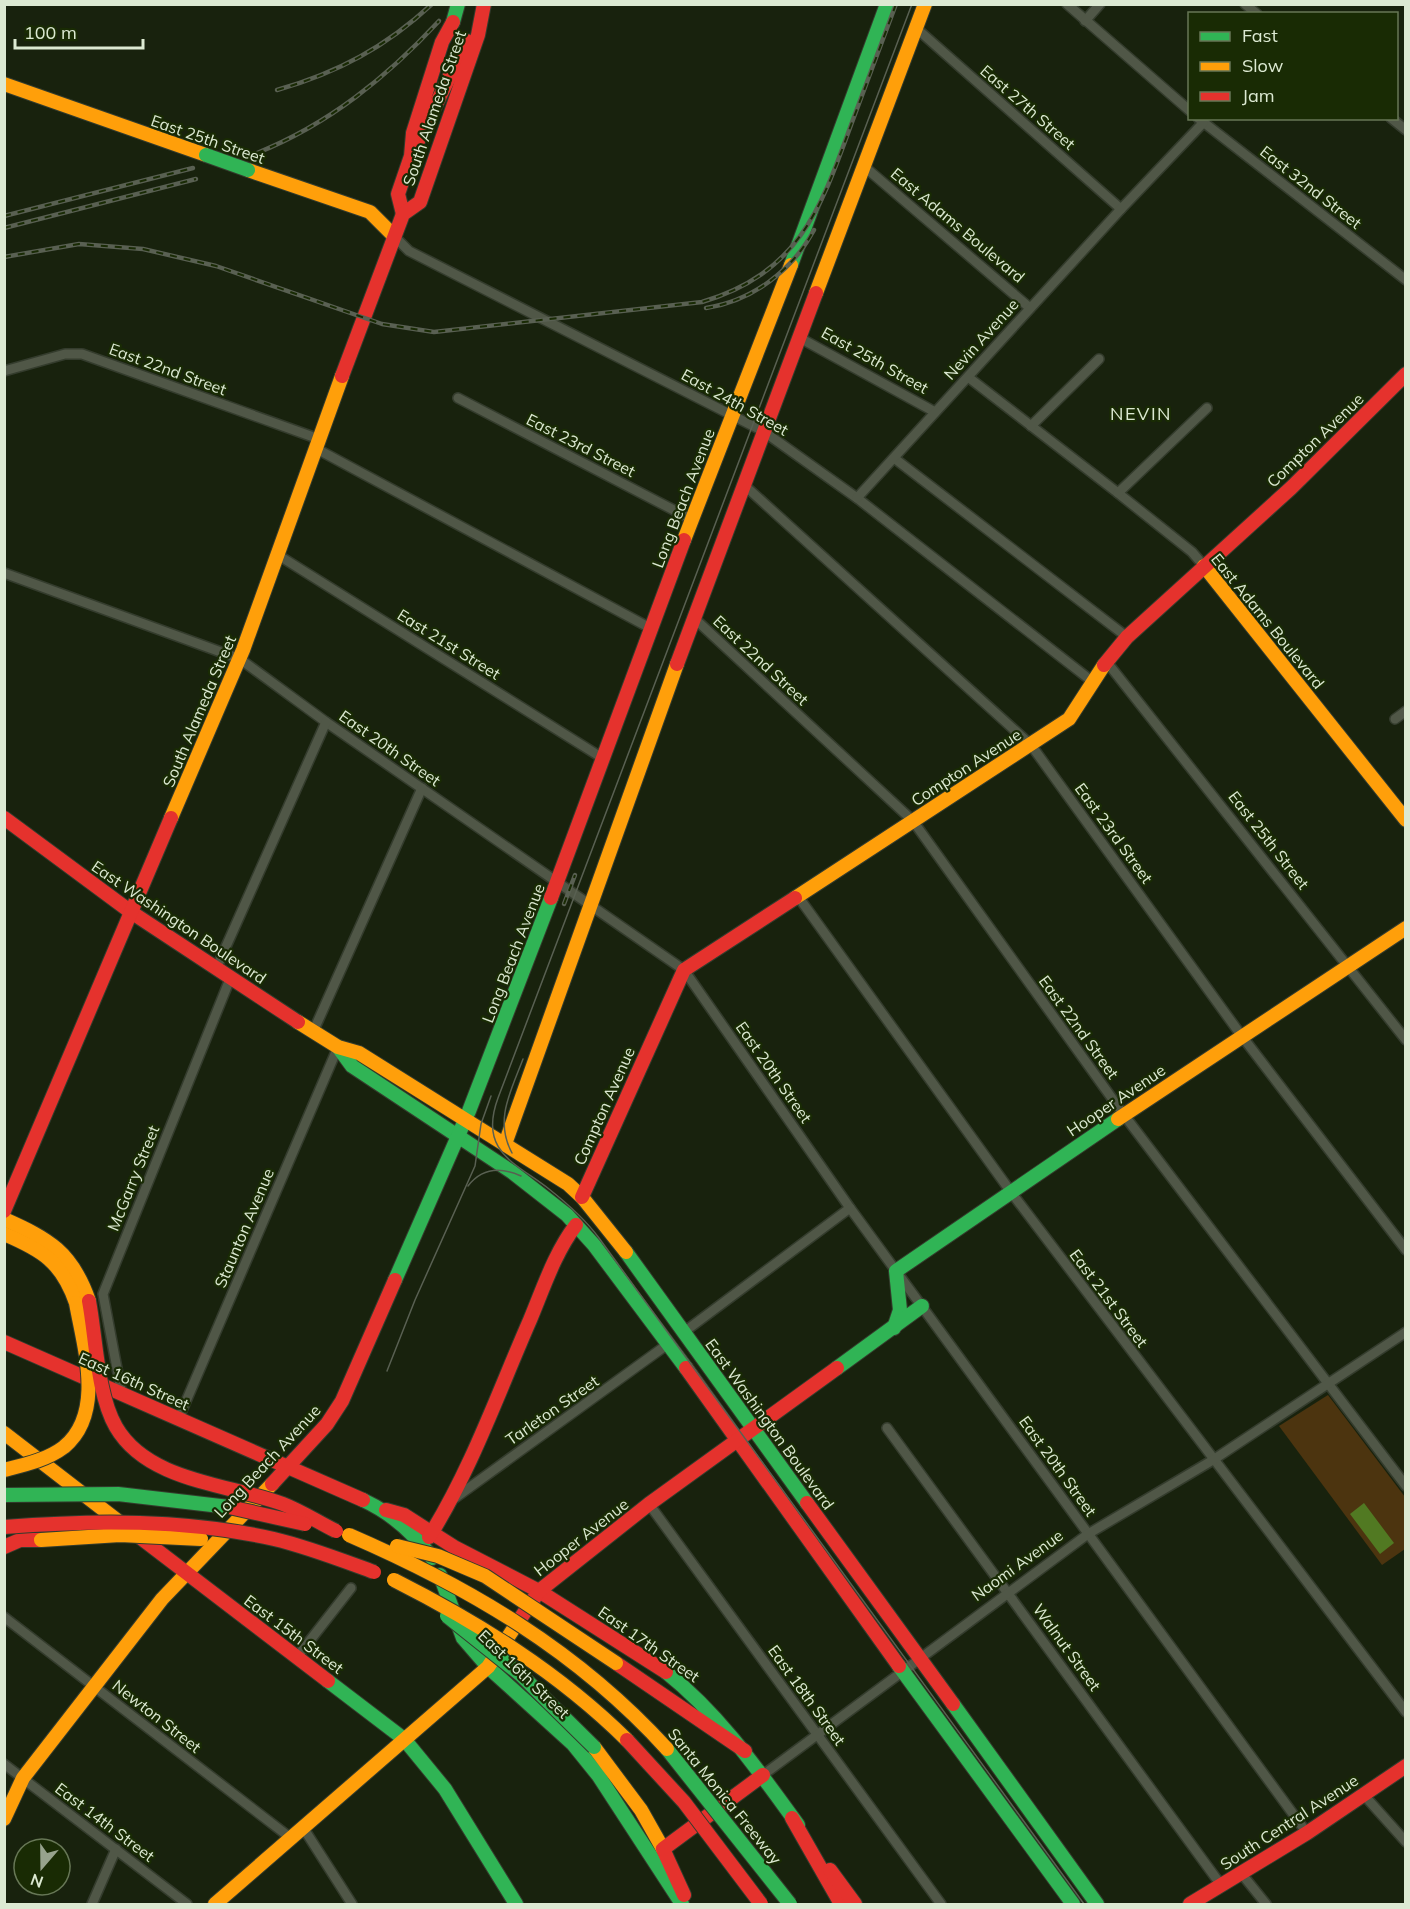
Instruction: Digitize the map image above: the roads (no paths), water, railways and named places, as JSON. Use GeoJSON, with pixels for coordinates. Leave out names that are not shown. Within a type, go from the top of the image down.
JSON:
{"type":"FeatureCollection","features":[{"type":"Feature","properties":{"kind":"main road","name":"South Alameda Street"},"geometry":{"type":"LineString","coordinates":[[403,214],[398,194],[411,156],[413,133],[444,36],[453,22],[458,4]]}},
{"type":"Feature","properties":{"kind":"main road","name":"Long Beach Avenue"},"geometry":{"type":"LineString","coordinates":[[4,1819],[23,1778],[93,1685],[185,1572],[289,1466],[327,1424],[342,1401],[466,1119],[604,759],[691,519],[805,230],[887,4]]}},
{"type":"Feature","properties":{"kind":"main road"},"geometry":{"type":"LineString","coordinates":[[474,1147],[494,1152],[501,1150],[507,1138],[743,484],[866,168],[925,4]]}},
{"type":"Feature","properties":{"kind":"main road","name":"South Alameda Street"},"geometry":{"type":"LineString","coordinates":[[4,1211],[240,659],[394,236],[403,214],[420,202],[478,35],[483,8]]}},
{"type":"Feature","properties":{"kind":"main road"},"geometry":{"type":"LineString","coordinates":[[411,156],[483,8]]}},
{"type":"Feature","properties":{"kind":"main road"},"geometry":{"type":"LineString","coordinates":[[438,148],[453,22]]}},
{"type":"Feature","properties":{"kind":"main road","name":"East 25th Street"},"geometry":{"type":"LineString","coordinates":[[4,84],[370,212],[394,236]]}},
{"type":"Feature","properties":{"kind":"main road","name":"Compton Avenue"},"geometry":{"type":"LineString","coordinates":[[582,1197],[684,970],[1031,746],[1069,719],[1106,661],[1127,637],[1291,488],[1406,374]]}},
{"type":"Feature","properties":{"kind":"main road","name":"East Adams Boulevard"},"geometry":{"type":"LineString","coordinates":[[1204,566],[1406,820]]}},
{"type":"Feature","properties":{"kind":"main road","name":"East Washington Boulevard"},"geometry":{"type":"LineString","coordinates":[[4,818],[131,912],[216,969],[338,1047],[359,1053],[466,1119],[507,1138],[582,1197],[684,1332],[1097,1905]]}},
{"type":"Feature","properties":{"kind":"main road","name":"Hooper Avenue"},"geometry":{"type":"LineString","coordinates":[[896,1271],[1241,1035],[1406,928]]}},
{"type":"Feature","properties":{"kind":"main road","name":"East Washington Boulevard"},"geometry":{"type":"LineString","coordinates":[[338,1047],[352,1066],[512,1172],[556,1206],[576,1225],[739,1439],[1073,1905]]}},
{"type":"Feature","properties":{"kind":"main road"},"geometry":{"type":"LineString","coordinates":[[4,1219],[49,1240],[68,1256],[82,1278],[91,1384],[85,1418],[69,1443],[53,1456],[34,1464],[4,1470]]}},
{"type":"Feature","properties":{"kind":"main road"},"geometry":{"type":"LineString","coordinates":[[422,1544],[434,1533],[453,1499],[548,1277],[568,1235],[576,1225]]}},
{"type":"Feature","properties":{"kind":"main road"},"geometry":{"type":"LineString","coordinates":[[4,1234],[33,1246],[52,1258],[83,1302],[115,1425],[141,1456],[196,1478],[283,1504],[336,1531]]}},
{"type":"Feature","properties":{"kind":"main road"},"geometry":{"type":"LineString","coordinates":[[894,1328],[900,1310],[896,1271]]}},
{"type":"Feature","properties":{"kind":"main road","name":"Hooper Avenue"},"geometry":{"type":"LineString","coordinates":[[215,1905],[488,1667],[539,1591],[650,1504],[922,1306]]}},
{"type":"Feature","properties":{"kind":"main road","name":"East 16th Street"},"geometry":{"type":"LineString","coordinates":[[4,1342],[386,1510],[422,1544],[436,1564],[463,1638],[488,1667],[573,1744],[598,1775],[682,1905]]}},
{"type":"Feature","properties":{"kind":"main road","name":"East 15th Street"},"geometry":{"type":"LineString","coordinates":[[4,1433],[404,1739],[444,1790],[516,1905]]}},
{"type":"Feature","properties":{"kind":"main road","name":"Santa Monica Freeway"},"geometry":{"type":"LineString","coordinates":[[4,1495],[78,1491],[195,1500],[336,1531],[408,1559],[474,1594],[559,1648],[607,1688],[688,1771],[790,1905]]}},
{"type":"Feature","properties":{"kind":"main road","name":"East 17th Street"},"geometry":{"type":"LineString","coordinates":[[386,1510],[404,1515],[454,1547],[539,1591],[667,1673],[696,1697],[745,1751],[855,1905]]}},
{"type":"Feature","properties":{"kind":"main road"},"geometry":{"type":"LineString","coordinates":[[4,1527],[82,1520],[198,1527],[262,1536],[374,1572],[440,1602],[499,1636],[544,1667],[591,1705],[635,1747],[673,1789],[761,1905]]}},
{"type":"Feature","properties":{"kind":"main road"},"geometry":{"type":"LineString","coordinates":[[4,1547],[20,1540],[120,1534],[189,1538],[255,1545],[374,1572]]}},
{"type":"Feature","properties":{"kind":"main road"},"geometry":{"type":"LineString","coordinates":[[350,1535],[438,1556],[467,1566],[514,1593],[745,1751]]}},
{"type":"Feature","properties":{"kind":"main road"},"geometry":{"type":"LineString","coordinates":[[393,1580],[449,1618],[521,1675],[594,1748],[641,1810],[663,1849],[689,1905]]}},
{"type":"Feature","properties":{"kind":"main road","name":"South Central Avenue"},"geometry":{"type":"LineString","coordinates":[[1190,1905],[1307,1833],[1406,1766]]}},
{"type":"Feature","properties":{"kind":"main road","name":"Naomi Avenue"},"geometry":{"type":"LineString","coordinates":[[663,1849],[763,1775]]}},
{"type":"Feature","properties":{"kind":"main road"},"geometry":{"type":"LineString","coordinates":[[792,1818],[841,1905]]}},
{"type":"Feature","properties":{"kind":"street"},"geometry":{"type":"LineString","coordinates":[[1066,4],[1188,109]]}},
{"type":"Feature","properties":{"kind":"street"},"geometry":{"type":"LineString","coordinates":[[1085,21],[1100,4]]}},
{"type":"Feature","properties":{"kind":"street","name":"East 27th Street"},"geometry":{"type":"LineString","coordinates":[[916,28],[1121,209]]}},
{"type":"Feature","properties":{"kind":"street"},"geometry":{"type":"LineString","coordinates":[[1394,120],[1406,130]]}},
{"type":"Feature","properties":{"kind":"street","name":"Nevin Avenue"},"geometry":{"type":"LineString","coordinates":[[857,498],[1201,121]]}},
{"type":"Feature","properties":{"kind":"street","name":"East 32nd Street"},"geometry":{"type":"LineString","coordinates":[[1201,121],[1406,280]]}},
{"type":"Feature","properties":{"kind":"street","name":"East Adams Boulevard"},"geometry":{"type":"LineString","coordinates":[[866,168],[1030,308]]}},
{"type":"Feature","properties":{"kind":"street","name":"East 24th Street"},"geometry":{"type":"LineString","coordinates":[[394,236],[409,251],[763,431],[857,498],[1092,682]]}},
{"type":"Feature","properties":{"kind":"street","name":"East 25th Street"},"geometry":{"type":"LineString","coordinates":[[800,338],[935,412]]}},
{"type":"Feature","properties":{"kind":"street","name":"East 22nd Street"},"geometry":{"type":"LineString","coordinates":[[4,371],[65,354],[82,354],[317,444],[652,629]]}},
{"type":"Feature","properties":{"kind":"street"},"geometry":{"type":"LineString","coordinates":[[1031,426],[1099,359]]}},
{"type":"Feature","properties":{"kind":"street","name":"East Adams Boulevard"},"geometry":{"type":"LineString","coordinates":[[968,377],[1192,552],[1204,566]]}},
{"type":"Feature","properties":{"kind":"street","name":"East 23rd Street"},"geometry":{"type":"LineString","coordinates":[[458,398],[691,519]]}},
{"type":"Feature","properties":{"kind":"street"},"geometry":{"type":"LineString","coordinates":[[1118,493],[1207,408]]}},
{"type":"Feature","properties":{"kind":"street"},"geometry":{"type":"LineString","coordinates":[[894,458],[1127,637]]}},
{"type":"Feature","properties":{"kind":"street","name":"East 23rd Street"},"geometry":{"type":"LineString","coordinates":[[743,484],[1031,746],[1241,1035],[1406,1250]]}},
{"type":"Feature","properties":{"kind":"street","name":"East 21st Street"},"geometry":{"type":"LineString","coordinates":[[278,555],[604,759]]}},
{"type":"Feature","properties":{"kind":"street","name":"East 20th Street"},"geometry":{"type":"LineString","coordinates":[[4,573],[240,659],[326,722],[684,970],[850,1208],[1307,1833]]}},
{"type":"Feature","properties":{"kind":"street","name":"East 22nd Street"},"geometry":{"type":"LineString","coordinates":[[694,618],[913,821],[1124,1115],[1406,1486]]}},
{"type":"Feature","properties":{"kind":"street","name":"East 25th Street"},"geometry":{"type":"LineString","coordinates":[[1106,661],[1406,1040]]}},
{"type":"Feature","properties":{"kind":"street"},"geometry":{"type":"LineString","coordinates":[[1395,719],[1406,711]]}},
{"type":"Feature","properties":{"kind":"street"},"geometry":{"type":"LineString","coordinates":[[216,969],[326,722]]}},
{"type":"Feature","properties":{"kind":"street"},"geometry":{"type":"LineString","coordinates":[[313,1032],[422,788]]}},
{"type":"Feature","properties":{"kind":"street","name":"East 21st Street"},"geometry":{"type":"LineString","coordinates":[[797,895],[1011,1192],[1406,1712]]}},
{"type":"Feature","properties":{"kind":"street","name":"McGarry Street"},"geometry":{"type":"LineString","coordinates":[[122,1395],[103,1294],[230,978]]}},
{"type":"Feature","properties":{"kind":"street","name":"Staunton Avenue"},"geometry":{"type":"LineString","coordinates":[[178,1420],[338,1047]]}},
{"type":"Feature","properties":{"kind":"street"},"geometry":{"type":"LineString","coordinates":[[684,1332],[850,1208]]}},
{"type":"Feature","properties":{"kind":"street","name":"Naomi Avenue"},"geometry":{"type":"LineString","coordinates":[[763,1775],[1088,1534],[1213,1460],[1327,1382],[1406,1332]]}},
{"type":"Feature","properties":{"kind":"street","name":"Tarleton Street"},"geometry":{"type":"LineString","coordinates":[[453,1499],[668,1344]]}},
{"type":"Feature","properties":{"kind":"street","name":"Walnut Street"},"geometry":{"type":"LineString","coordinates":[[887,1428],[1221,1885]]}},
{"type":"Feature","properties":{"kind":"street","name":"East 18th Street"},"geometry":{"type":"LineString","coordinates":[[650,1504],[940,1905]]}},
{"type":"Feature","properties":{"kind":"street"},"geometry":{"type":"LineString","coordinates":[[297,1657],[351,1588]]}},
{"type":"Feature","properties":{"kind":"street","name":"Newton Street"},"geometry":{"type":"LineString","coordinates":[[4,1617],[292,1839]]}},
{"type":"Feature","properties":{"kind":"street","name":"East 14th Street"},"geometry":{"type":"LineString","coordinates":[[4,1764],[187,1905]]}},
{"type":"Feature","properties":{"kind":"street"},"geometry":{"type":"LineString","coordinates":[[1363,1794],[1406,1842]]}},
{"type":"Feature","properties":{"kind":"street"},"geometry":{"type":"LineString","coordinates":[[304,1829],[352,1905]]}},
{"type":"Feature","properties":{"kind":"street"},"geometry":{"type":"LineString","coordinates":[[92,1905],[116,1849]]}},
{"type":"Feature","properties":{"kind":"street"},"geometry":{"type":"LineString","coordinates":[[1241,1873],[1266,1905]]}},
{"type":"Feature","properties":{"kind":"tram line"},"geometry":{"type":"LineString","coordinates":[[912,4],[498,1098],[493,1116],[493,1131],[497,1144],[504,1154],[569,1206],[599,1238],[1084,1904]]}},
{"type":"Feature","properties":{"kind":"tram line"},"geometry":{"type":"LineString","coordinates":[[512,1153],[504,1129],[504,1117],[523,1059]]}},
{"type":"Feature","properties":{"kind":"tram line"},"geometry":{"type":"LineString","coordinates":[[387,1371],[415,1300],[475,1166],[481,1124],[491,1096]]}},
{"type":"Feature","properties":{"kind":"tram line"},"geometry":{"type":"LineString","coordinates":[[468,1186],[479,1176],[492,1171],[506,1171],[521,1176]]}},
{"type":"Feature","properties":{"kind":"railway"},"geometry":{"type":"LineString","coordinates":[[277,90],[320,75],[360,57],[397,33],[432,4]]}},
{"type":"Feature","properties":{"kind":"railway"},"geometry":{"type":"LineString","coordinates":[[4,257],[79,244],[143,249],[216,266],[382,324],[434,332],[702,302],[735,290],[761,274],[783,256],[801,235],[816,211],[840,156],[896,4]]}},
{"type":"Feature","properties":{"kind":"railway"},"geometry":{"type":"LineString","coordinates":[[257,153],[308,128],[356,97],[399,61],[439,21]]}},
{"type":"Feature","properties":{"kind":"railway"},"geometry":{"type":"LineString","coordinates":[[4,216],[193,168]]}},
{"type":"Feature","properties":{"kind":"railway"},"geometry":{"type":"LineString","coordinates":[[4,228],[196,179]]}},
{"type":"Feature","properties":{"kind":"railway"},"geometry":{"type":"LineString","coordinates":[[706,308],[739,299],[769,282],[794,258],[814,230]]}},
{"type":"Feature","properties":{"kind":"railway"},"geometry":{"type":"LineString","coordinates":[[564,904],[575,875]]}},
{"type":"Feature","properties":{"kind":"district","name":"NEVIN"},"geometry":{"type":"Point","coordinates":[1141,413]}}]}
